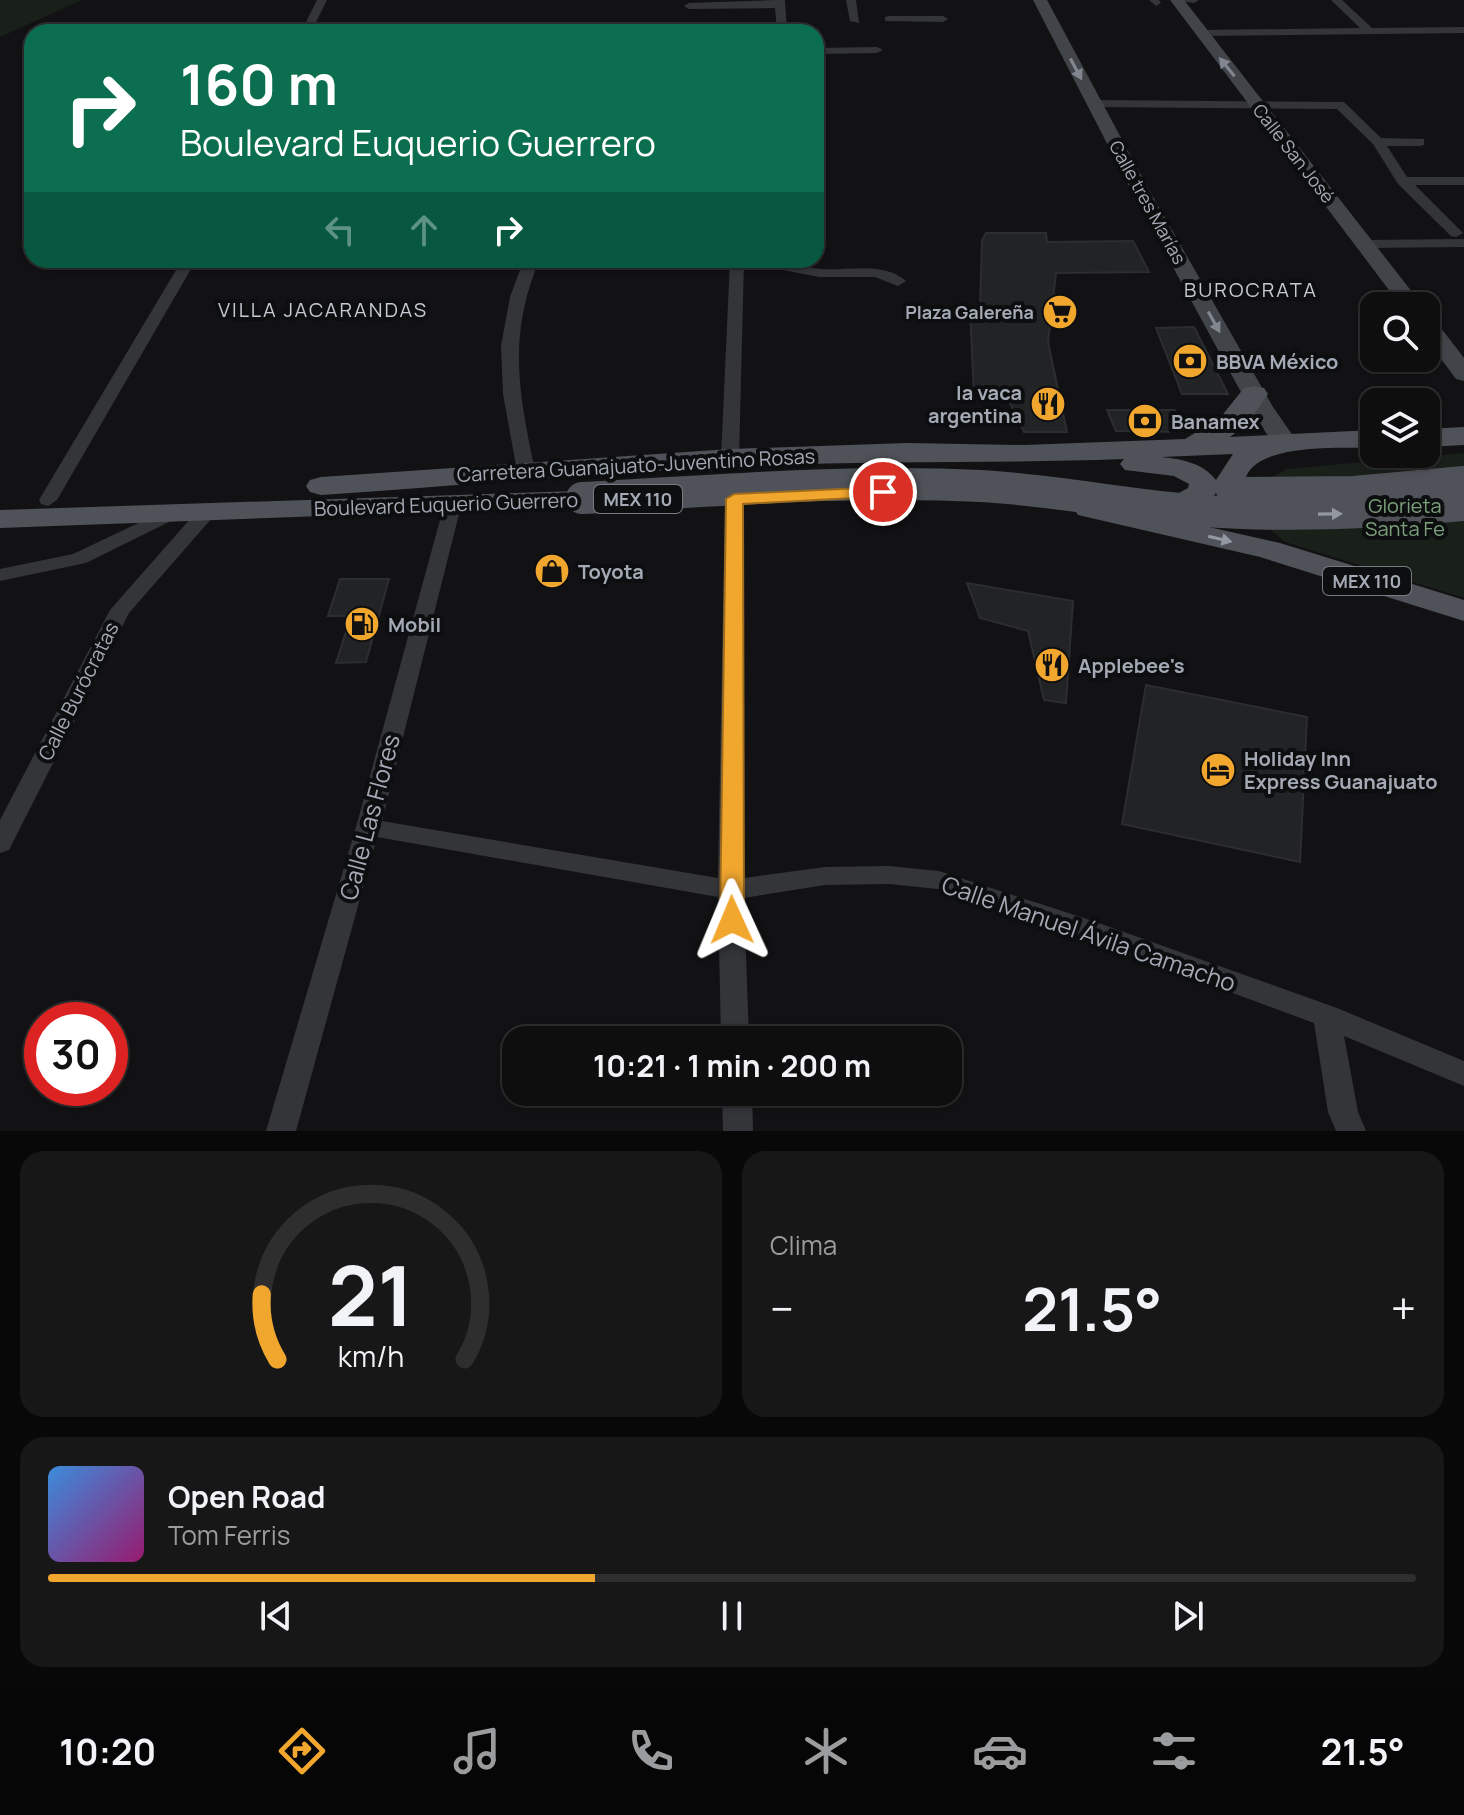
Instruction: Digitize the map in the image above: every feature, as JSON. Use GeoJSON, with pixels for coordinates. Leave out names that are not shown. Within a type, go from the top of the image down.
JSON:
{"type":"FeatureCollection","features":[{"type":"Feature","properties":{"kind":"main road","name":"Calle tres Marías"},"geometry":{"type":"LineString","coordinates":[[1040,0],[1279,443]]}},
{"type":"Feature","properties":{"kind":"main road","name":"Calle San José"},"geometry":{"type":"LineString","coordinates":[[1177,0],[1401,292]]}},
{"type":"Feature","properties":{"kind":"main road"},"geometry":{"type":"LineString","coordinates":[[1440,342],[1464,374]]}},
{"type":"Feature","properties":{"kind":"main road"},"geometry":{"type":"LineString","coordinates":[[1186,446],[1230,427],[1254,394]]}},
{"type":"Feature","properties":{"kind":"main road"},"geometry":{"type":"LineString","coordinates":[[1440,437],[1464,436]]}},
{"type":"Feature","properties":{"kind":"main road","name":"MEX 110"},"geometry":{"type":"LineString","coordinates":[[1360,440],[1279,443],[1253,452],[1235,467],[1229,486],[1239,513],[1269,550],[1464,611]]}},
{"type":"Feature","properties":{"kind":"main road","name":"Carretera Guanajuato-Juventino Rosas"},"geometry":{"type":"LineString","coordinates":[[0,501],[357,484],[730,458],[907,452],[1024,454],[1279,443]]}},
{"type":"Feature","properties":{"kind":"main road"},"geometry":{"type":"LineString","coordinates":[[985,494],[1029,491],[1174,506],[1197,499],[1202,494],[1202,484],[1197,477],[1174,468],[1024,454]]}},
{"type":"Feature","properties":{"kind":"main road"},"geometry":{"type":"LineString","coordinates":[[583,490],[845,466],[1005,469],[1225,493],[1354,492],[1464,482]]}},
{"type":"Feature","properties":{"kind":"main road"},"geometry":{"type":"LineString","coordinates":[[357,484],[400,489],[583,490],[922,483],[1004,487],[1164,508],[1238,514],[1368,514],[1464,505]]}},
{"type":"Feature","properties":{"kind":"main road","name":"Boulevard Euquerio Guerrero"},"geometry":{"type":"LineString","coordinates":[[0,519],[205,514],[453,502],[583,490],[734,499],[911,491],[1036,498],[1269,550]]}},
{"type":"Feature","properties":{"kind":"street"},"geometry":{"type":"LineString","coordinates":[[310,24],[322,0]]}},
{"type":"Feature","properties":{"kind":"street"},"geometry":{"type":"LineString","coordinates":[[851,0],[855,21]]}},
{"type":"Feature","properties":{"kind":"street"},"geometry":{"type":"LineString","coordinates":[[1177,0],[1194,0]]}},
{"type":"Feature","properties":{"kind":"street"},"geometry":{"type":"LineString","coordinates":[[1336,0],[1369,31]]}},
{"type":"Feature","properties":{"kind":"street"},"geometry":{"type":"LineString","coordinates":[[689,6],[780,3],[781,24]]}},
{"type":"Feature","properties":{"kind":"street"},"geometry":{"type":"LineString","coordinates":[[889,19],[943,18]]}},
{"type":"Feature","properties":{"kind":"street"},"geometry":{"type":"LineString","coordinates":[[1200,33],[1464,30]]}},
{"type":"Feature","properties":{"kind":"street"},"geometry":{"type":"LineString","coordinates":[[824,51],[877,50]]}},
{"type":"Feature","properties":{"kind":"street"},"geometry":{"type":"LineString","coordinates":[[1095,104],[1340,105],[1378,142],[1403,181],[1443,220],[1461,232]]}},
{"type":"Feature","properties":{"kind":"street"},"geometry":{"type":"LineString","coordinates":[[1378,142],[1420,142]]}},
{"type":"Feature","properties":{"kind":"street"},"geometry":{"type":"LineString","coordinates":[[1403,181],[1464,181]]}},
{"type":"Feature","properties":{"kind":"street"},"geometry":{"type":"LineString","coordinates":[[1364,244],[1461,232]]}},
{"type":"Feature","properties":{"kind":"street"},"geometry":{"type":"LineString","coordinates":[[48,500],[184,268]]}},
{"type":"Feature","properties":{"kind":"street"},"geometry":{"type":"LineString","coordinates":[[526,268],[528,271],[511,316],[507,350],[526,471]]}},
{"type":"Feature","properties":{"kind":"street"},"geometry":{"type":"LineString","coordinates":[[730,458],[737,268]]}},
{"type":"Feature","properties":{"kind":"street"},"geometry":{"type":"LineString","coordinates":[[794,268],[819,273],[877,273],[898,281]]}},
{"type":"Feature","properties":{"kind":"street"},"geometry":{"type":"LineString","coordinates":[[734,499],[731,890],[735,1026]]}},
{"type":"Feature","properties":{"kind":"street","name":"Calle Las Flores"},"geometry":{"type":"LineString","coordinates":[[281,1131],[368,827],[453,502]]}},
{"type":"Feature","properties":{"kind":"street","name":"Calle Burócratas"},"geometry":{"type":"LineString","coordinates":[[0,844],[120,610],[205,514]]}},
{"type":"Feature","properties":{"kind":"street"},"geometry":{"type":"LineString","coordinates":[[0,575],[79,559],[168,515]]}},
{"type":"Feature","properties":{"kind":"street","name":"Calle Manuel Ávila Camacho"},"geometry":{"type":"LineString","coordinates":[[368,827],[731,890],[825,876],[889,875],[939,880],[1084,928],[1327,1016],[1464,1074]]}},
{"type":"Feature","properties":{"kind":"street"},"geometry":{"type":"LineString","coordinates":[[1327,1016],[1343,1112],[1351,1131]]}},
{"type":"Feature","properties":{"kind":"street"},"geometry":{"type":"LineString","coordinates":[[737,1106],[738,1131]]}},
{"type":"Feature","properties":{"kind":"green space"},"geometry":{"type":"Polygon","coordinates":[[[0,0],[82,0],[24,24],[0,37],[0,0]]]}},
{"type":"Feature","properties":{"kind":"green space","name":"Glorieta Santa Fe"},"geometry":{"type":"Polygon","coordinates":[[[1464,453],[1464,598],[1285,542],[1261,522],[1250,489],[1286,469],[1360,462],[1360,468],[1440,468],[1440,455],[1464,453]]]}},
{"type":"Feature","properties":{"kind":"building"},"geometry":{"type":"Polygon","coordinates":[[[986,233],[1046,233],[1047,242],[1133,241],[1149,272],[1056,273],[1048,342],[1067,432],[1024,432],[1006,395],[974,395],[970,309],[980,309],[982,240],[986,233]]]}},
{"type":"Feature","properties":{"kind":"building","name":"BBVA México"},"geometry":{"type":"Polygon","coordinates":[[[1194,327],[1228,394],[1182,394],[1156,328],[1194,327]]]}},
{"type":"Feature","properties":{"kind":"building","name":"Banamex"},"geometry":{"type":"Polygon","coordinates":[[[1107,410],[1175,410],[1181,432],[1116,431],[1107,410]]]}},
{"type":"Feature","properties":{"kind":"building","name":"Mobil"},"geometry":{"type":"Polygon","coordinates":[[[340,579],[389,579],[366,662],[336,663],[351,616],[328,616],[340,579]]]}},
{"type":"Feature","properties":{"kind":"building","name":"Applebee's"},"geometry":{"type":"Polygon","coordinates":[[[967,583],[1073,601],[1066,703],[1044,700],[1028,631],[980,618],[967,583]]]}},
{"type":"Feature","properties":{"kind":"building","name":"Holiday Inn Express Guanajuato"},"geometry":{"type":"Polygon","coordinates":[[[1146,685],[1307,717],[1300,862],[1122,824],[1146,685]]]}},
{"type":"Feature","properties":{"kind":"place","name":"Plaza Galereña"},"geometry":{"type":"Point","coordinates":[1060,312]}},
{"type":"Feature","properties":{"kind":"place","name":"BBVA México"},"geometry":{"type":"Point","coordinates":[1190,361]}},
{"type":"Feature","properties":{"kind":"place","name":"la vaca argentina"},"geometry":{"type":"Point","coordinates":[1048,404]}},
{"type":"Feature","properties":{"kind":"place","name":"Banamex"},"geometry":{"type":"Point","coordinates":[1145,421]}},
{"type":"Feature","properties":{"kind":"place","name":"Toyota"},"geometry":{"type":"Point","coordinates":[552,571]}},
{"type":"Feature","properties":{"kind":"place","name":"Mobil"},"geometry":{"type":"Point","coordinates":[362,624]}},
{"type":"Feature","properties":{"kind":"place","name":"Applebee's"},"geometry":{"type":"Point","coordinates":[1052,665]}},
{"type":"Feature","properties":{"kind":"place","name":"Holiday Inn Express Guanajuato"},"geometry":{"type":"Point","coordinates":[1218,770]}},
{"type":"Feature","properties":{"kind":"district","name":"BUROCRATA"},"geometry":{"type":"Point","coordinates":[1251,289]}},
{"type":"Feature","properties":{"kind":"district","name":"VILLA JACARANDAS"},"geometry":{"type":"Point","coordinates":[323,309]}},
{"type":"Feature","properties":{"kind":"route"},"geometry":{"type":"LineString","coordinates":[[732,920],[734,499],[883,492]]}}]}
